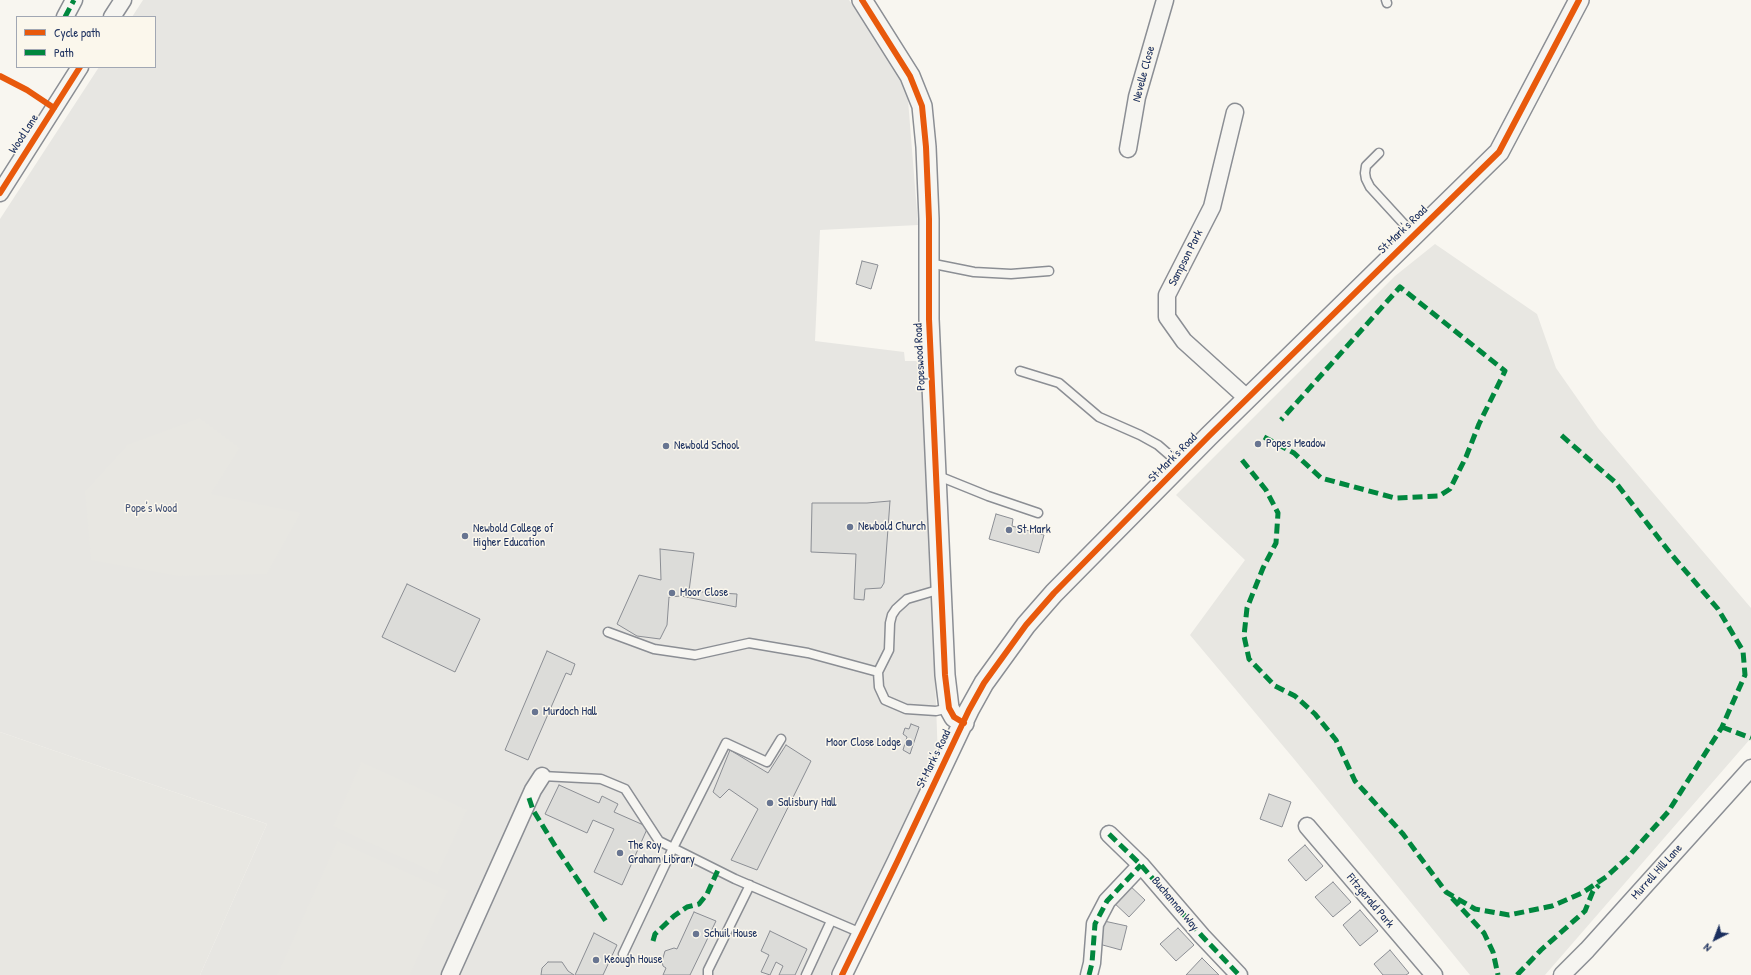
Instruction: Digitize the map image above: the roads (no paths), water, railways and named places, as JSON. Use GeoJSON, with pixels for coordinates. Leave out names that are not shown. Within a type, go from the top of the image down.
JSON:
{"type":"FeatureCollection","features":[{"type":"Feature","properties":{"kind":"street"},"geometry":{"type":"LineString","coordinates":[[66,16],[74,0]]}},
{"type":"Feature","properties":{"kind":"street"},"geometry":{"type":"LineString","coordinates":[[113,16],[123,0]]}},
{"type":"Feature","properties":{"kind":"street","name":"Popeswood Road"},"geometry":{"type":"LineString","coordinates":[[862,0],[910,76],[922,106],[926,147],[929,212],[929,319],[941,589],[945,674],[949,708]]}},
{"type":"Feature","properties":{"kind":"street","name":"Nevelle Close"},"geometry":{"type":"LineString","coordinates":[[1128,149],[1137,97],[1165,0]]}},
{"type":"Feature","properties":{"kind":"street","name":"St Mark's Road"},"geometry":{"type":"LineString","coordinates":[[842,975],[861,933],[898,862],[984,683],[1026,625],[1054,593],[1248,398],[1499,152],[1579,0]]}},
{"type":"Feature","properties":{"kind":"street","name":"Wood Lane"},"geometry":{"type":"LineString","coordinates":[[0,193],[79,68]]}},
{"type":"Feature","properties":{"kind":"street","name":"Sampson Park"},"geometry":{"type":"LineString","coordinates":[[1235,112],[1212,207],[1167,295],[1167,317],[1184,341],[1248,398]]}},
{"type":"Feature","properties":{"kind":"street"},"geometry":{"type":"LineString","coordinates":[[949,708],[954,717],[964,723]]}},
{"type":"Feature","properties":{"kind":"street","name":"Murrell Hill Lane"},"geometry":{"type":"LineString","coordinates":[[1562,975],[1588,950],[1751,768]]}},
{"type":"Feature","properties":{"kind":"street"},"geometry":{"type":"LineString","coordinates":[[450,975],[533,790],[542,776]]}},
{"type":"Feature","properties":{"kind":"street","name":"Fitzgerald Park"},"geometry":{"type":"LineString","coordinates":[[1307,826],[1434,975]]}},
{"type":"Feature","properties":{"kind":"street","name":"Buchannan Way"},"geometry":{"type":"LineString","coordinates":[[1109,834],[1142,865],[1202,936],[1239,975]]}},
{"type":"Feature","properties":{"kind":"street"},"geometry":{"type":"LineString","coordinates":[[1089,975],[1092,963],[1095,924],[1107,901],[1142,865]]}},
{"type":"Feature","properties":{"kind":"lane"},"geometry":{"type":"LineString","coordinates":[[1379,153],[1366,166],[1366,179],[1370,187],[1414,235]]}},
{"type":"Feature","properties":{"kind":"lane"},"geometry":{"type":"LineString","coordinates":[[929,263],[974,272],[1011,274],[1049,271]]}},
{"type":"Feature","properties":{"kind":"lane"},"geometry":{"type":"LineString","coordinates":[[1020,371],[1059,383],[1099,417],[1140,435],[1158,446],[1181,465]]}},
{"type":"Feature","properties":{"kind":"lane"},"geometry":{"type":"LineString","coordinates":[[936,475],[988,496],[1038,513]]}},
{"type":"Feature","properties":{"kind":"lane"},"geometry":{"type":"LineString","coordinates":[[941,589],[907,599],[892,615],[890,623],[889,650],[878,672],[879,687],[885,700],[906,709],[936,710],[949,708]]}},
{"type":"Feature","properties":{"kind":"lane"},"geometry":{"type":"LineString","coordinates":[[608,632],[654,649],[695,655],[749,643],[808,653],[878,672]]}},
{"type":"Feature","properties":{"kind":"lane"},"geometry":{"type":"LineString","coordinates":[[623,954],[673,848],[726,743],[767,762],[781,739]]}},
{"type":"Feature","properties":{"kind":"lane"},"geometry":{"type":"LineString","coordinates":[[542,776],[601,779],[625,789],[659,841],[750,885],[861,933]]}},
{"type":"Feature","properties":{"kind":"lane"},"geometry":{"type":"LineString","coordinates":[[707,973],[750,885]]}},
{"type":"Feature","properties":{"kind":"lane"},"geometry":{"type":"LineString","coordinates":[[806,975],[831,921]]}},
{"type":"Feature","properties":{"kind":"place","name":"Popes Meadow"},"geometry":{"type":"Point","coordinates":[1258,444]}},
{"type":"Feature","properties":{"kind":"place","name":"Newbold School"},"geometry":{"type":"Point","coordinates":[666,446]}},
{"type":"Feature","properties":{"kind":"place","name":"Newbold Church"},"geometry":{"type":"Point","coordinates":[850,527]}},
{"type":"Feature","properties":{"kind":"place","name":"St Mark"},"geometry":{"type":"Point","coordinates":[1009,530]}},
{"type":"Feature","properties":{"kind":"place","name":"Newbold College of Higher Education"},"geometry":{"type":"Point","coordinates":[465,536]}},
{"type":"Feature","properties":{"kind":"place","name":"Moor Close"},"geometry":{"type":"Point","coordinates":[672,593]}},
{"type":"Feature","properties":{"kind":"place","name":"Murdoch Hall"},"geometry":{"type":"Point","coordinates":[535,712]}},
{"type":"Feature","properties":{"kind":"place","name":"Moor Close Lodge"},"geometry":{"type":"Point","coordinates":[909,743]}},
{"type":"Feature","properties":{"kind":"place","name":"Salisbury Hall"},"geometry":{"type":"Point","coordinates":[770,803]}},
{"type":"Feature","properties":{"kind":"place","name":"The Roy Graham Library"},"geometry":{"type":"Point","coordinates":[620,853]}},
{"type":"Feature","properties":{"kind":"place","name":"Schuil House"},"geometry":{"type":"Point","coordinates":[696,934]}},
{"type":"Feature","properties":{"kind":"place","name":"Keough House"},"geometry":{"type":"Point","coordinates":[596,960]}},
{"type":"Feature","properties":{"kind":"park label","name":"Pope's Wood"},"geometry":{"type":"Point","coordinates":[151,509]}}]}
